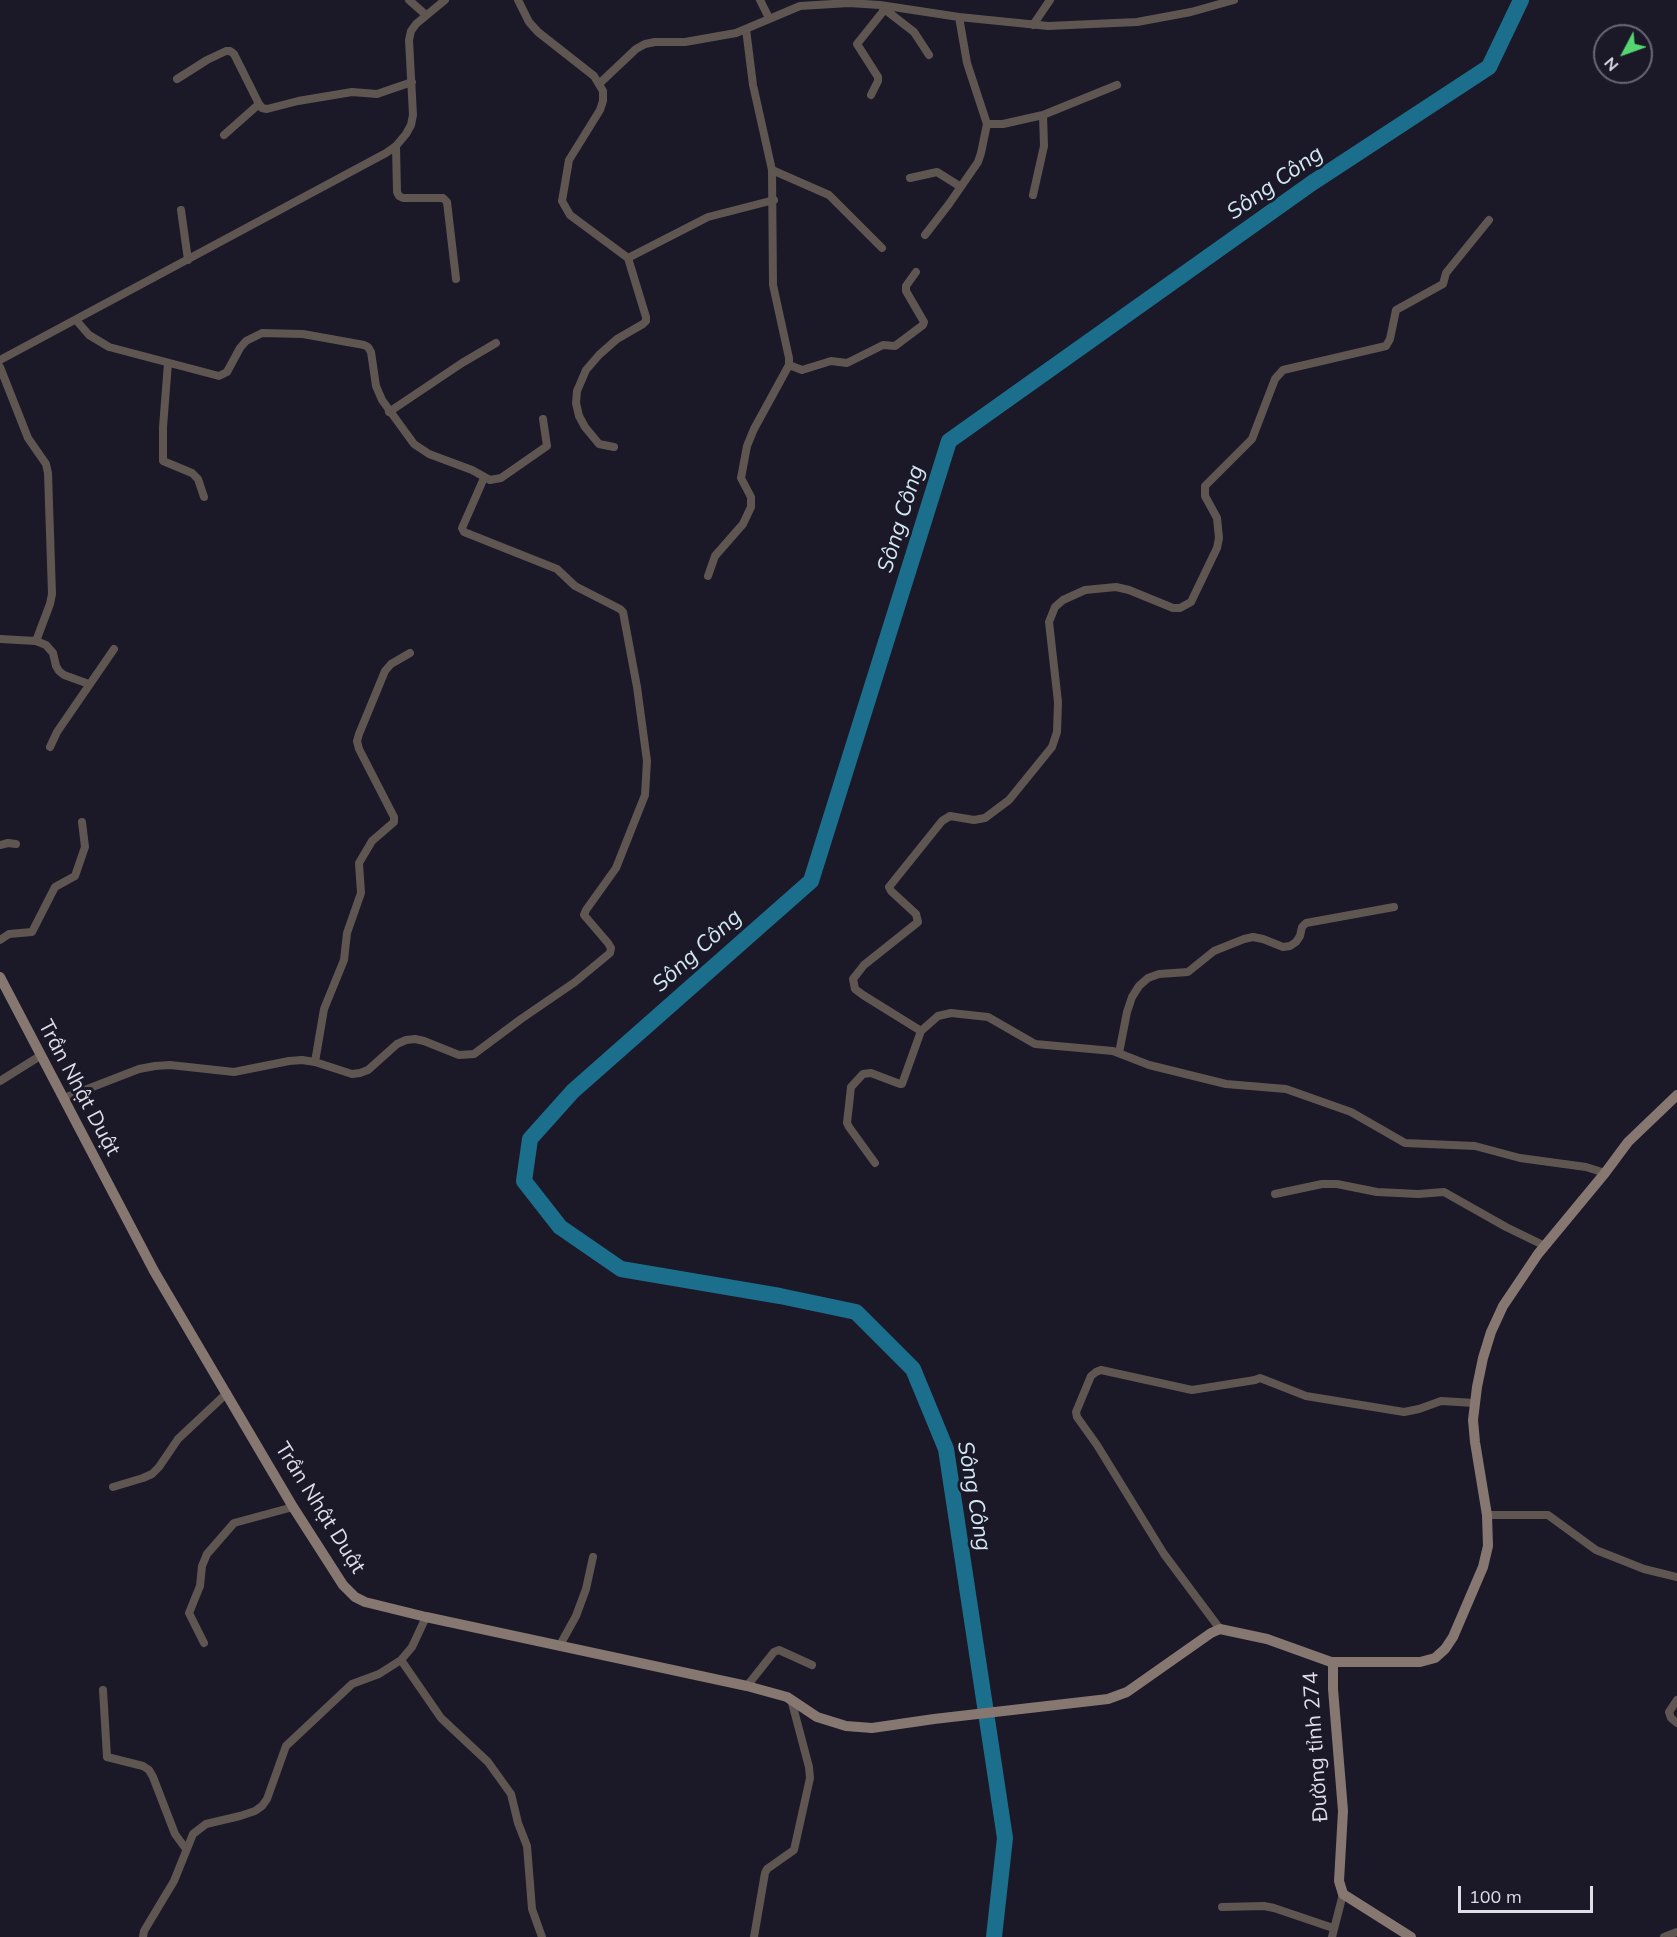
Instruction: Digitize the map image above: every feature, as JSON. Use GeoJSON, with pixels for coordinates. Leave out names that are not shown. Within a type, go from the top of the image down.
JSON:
{"type":"FeatureCollection","features":[{"type":"Feature","properties":{"kind":"main road","name":"Trần Nhật Duật"},"geometry":{"type":"LineString","coordinates":[[0,976],[154,1271],[293,1507],[343,1585],[355,1597],[365,1602],[426,1617],[747,1686],[791,1699],[817,1717],[846,1726],[872,1728],[1108,1699],[1127,1692],[1220,1629]]}},
{"type":"Feature","properties":{"kind":"main road"},"geometry":{"type":"LineString","coordinates":[[1331,1662],[1420,1662],[1435,1658],[1453,1637],[1483,1567],[1488,1546],[1487,1515],[1473,1420],[1483,1358],[1491,1332],[1503,1306],[1545,1245],[1628,1142],[1677,1095]]}},
{"type":"Feature","properties":{"kind":"main road","name":"Đường tỉnh 274"},"geometry":{"type":"LineString","coordinates":[[1220,1629],[1266,1639],[1331,1662],[1343,1811],[1340,1881],[1343,1894]]}},
{"type":"Feature","properties":{"kind":"main road"},"geometry":{"type":"LineString","coordinates":[[1343,1894],[1411,1937]]}},
{"type":"Feature","properties":{"kind":"street"},"geometry":{"type":"LineString","coordinates":[[409,0],[426,15]]}},
{"type":"Feature","properties":{"kind":"street"},"geometry":{"type":"LineString","coordinates":[[0,360],[396,146],[411,125],[413,115],[409,40],[411,31],[416,24],[445,0]]}},
{"type":"Feature","properties":{"kind":"street"},"geometry":{"type":"LineString","coordinates":[[518,0],[538,32],[594,75],[603,91],[600,110],[569,160],[562,201],[570,216],[628,258],[636,279],[646,321],[617,339],[599,355],[586,370],[577,391],[576,403],[585,427],[599,444],[614,447]]}},
{"type":"Feature","properties":{"kind":"street"},"geometry":{"type":"LineString","coordinates":[[760,0],[769,18]]}},
{"type":"Feature","properties":{"kind":"street"},"geometry":{"type":"LineString","coordinates":[[1033,25],[1042,4],[1050,0]]}},
{"type":"Feature","properties":{"kind":"street"},"geometry":{"type":"LineString","coordinates":[[600,83],[645,44],[685,42],[746,29],[801,3],[849,3],[1048,26],[1137,22],[1212,3],[1234,0]]}},
{"type":"Feature","properties":{"kind":"street"},"geometry":{"type":"LineString","coordinates":[[883,7],[914,32],[929,56]]}},
{"type":"Feature","properties":{"kind":"street"},"geometry":{"type":"LineString","coordinates":[[871,95],[878,76],[857,44],[883,7]]}},
{"type":"Feature","properties":{"kind":"street"},"geometry":{"type":"LineString","coordinates":[[925,234],[950,204],[978,162],[987,124],[967,63],[959,17]]}},
{"type":"Feature","properties":{"kind":"street"},"geometry":{"type":"LineString","coordinates":[[708,576],[715,556],[742,524],[751,507],[751,497],[741,477],[747,446],[789,365],[773,285],[772,170],[753,85],[746,29]]}},
{"type":"Feature","properties":{"kind":"street"},"geometry":{"type":"LineString","coordinates":[[177,79],[207,60],[230,51],[234,54],[259,104],[262,108],[267,109],[352,92],[377,94],[412,82]]}},
{"type":"Feature","properties":{"kind":"street"},"geometry":{"type":"LineString","coordinates":[[987,124],[1003,124],[1042,115],[1117,85]]}},
{"type":"Feature","properties":{"kind":"street"},"geometry":{"type":"LineString","coordinates":[[224,135],[259,104]]}},
{"type":"Feature","properties":{"kind":"street"},"geometry":{"type":"LineString","coordinates":[[1033,195],[1044,146],[1042,115]]}},
{"type":"Feature","properties":{"kind":"street"},"geometry":{"type":"LineString","coordinates":[[396,146],[396,192],[399,196],[403,198],[443,198],[447,202],[456,279]]}},
{"type":"Feature","properties":{"kind":"street"},"geometry":{"type":"LineString","coordinates":[[772,170],[830,195],[882,249]]}},
{"type":"Feature","properties":{"kind":"street"},"geometry":{"type":"LineString","coordinates":[[910,178],[937,172],[961,187]]}},
{"type":"Feature","properties":{"kind":"street"},"geometry":{"type":"LineString","coordinates":[[628,258],[708,217],[774,200]]}},
{"type":"Feature","properties":{"kind":"street"},"geometry":{"type":"LineString","coordinates":[[181,210],[188,260]]}},
{"type":"Feature","properties":{"kind":"street"},"geometry":{"type":"LineString","coordinates":[[921,1031],[855,989],[853,979],[871,959],[916,926],[918,922],[916,915],[889,887],[942,821],[950,816],[974,820],[985,818],[1009,800],[1052,747],[1057,732],[1058,702],[1048,622],[1055,607],[1063,600],[1085,590],[1116,587],[1173,608],[1180,608],[1191,602],[1219,538],[1217,518],[1204,496],[1205,486],[1252,440],[1275,379],[1283,370],[1386,346],[1390,339],[1396,310],[1443,284],[1446,273],[1489,220]]}},
{"type":"Feature","properties":{"kind":"street"},"geometry":{"type":"LineString","coordinates":[[789,365],[802,370],[831,361],[848,363],[883,345],[895,346],[923,326],[924,322],[906,291],[906,286],[916,272]]}},
{"type":"Feature","properties":{"kind":"street"},"geometry":{"type":"LineString","coordinates":[[76,320],[89,335],[109,347],[219,376],[223,375],[246,341],[254,336],[270,332],[303,334],[364,345],[371,352],[376,386],[382,400],[414,444],[490,480],[501,478],[544,450],[548,442],[543,419]]}},
{"type":"Feature","properties":{"kind":"street"},"geometry":{"type":"LineString","coordinates":[[389,412],[496,343]]}},
{"type":"Feature","properties":{"kind":"street"},"geometry":{"type":"LineString","coordinates":[[168,363],[163,461],[192,473],[198,479],[204,497]]}},
{"type":"Feature","properties":{"kind":"street"},"geometry":{"type":"LineString","coordinates":[[0,368],[28,438],[46,465],[48,472],[52,594],[36,641]]}},
{"type":"Feature","properties":{"kind":"street"},"geometry":{"type":"LineString","coordinates":[[64,1098],[139,1069],[154,1066],[170,1065],[234,1072],[289,1060],[315,1062],[352,1074],[368,1070],[397,1044],[415,1039],[459,1055],[474,1054],[575,982],[610,953],[611,948],[608,943],[584,915],[616,868],[645,795],[647,761],[637,687],[624,618],[620,609],[575,586],[557,569],[464,532],[462,528],[484,478]]}},
{"type":"Feature","properties":{"kind":"street"},"geometry":{"type":"LineString","coordinates":[[0,639],[36,641],[50,648],[56,666],[64,675],[88,684]]}},
{"type":"Feature","properties":{"kind":"street"},"geometry":{"type":"LineString","coordinates":[[50,747],[88,684],[114,649]]}},
{"type":"Feature","properties":{"kind":"street"},"geometry":{"type":"LineString","coordinates":[[315,1062],[324,1009],[344,960],[347,933],[361,892],[359,863],[372,841],[394,822],[394,817],[357,741],[385,671],[391,664],[410,652]]}},
{"type":"Feature","properties":{"kind":"street"},"geometry":{"type":"LineString","coordinates":[[0,940],[9,934],[32,932],[54,888],[75,876],[85,847],[82,822]]}},
{"type":"Feature","properties":{"kind":"street"},"geometry":{"type":"LineString","coordinates":[[0,845],[16,844]]}},
{"type":"Feature","properties":{"kind":"street"},"geometry":{"type":"LineString","coordinates":[[1119,1053],[1132,997],[1148,978],[1159,974],[1188,972],[1214,951],[1244,939],[1263,939],[1290,946],[1296,942],[1306,923],[1394,907]]}},
{"type":"Feature","properties":{"kind":"street"},"geometry":{"type":"LineString","coordinates":[[875,1163],[849,1126],[852,1088],[863,1074],[871,1073],[902,1084],[921,1031],[944,1013],[980,1016],[996,1022],[1035,1044],[1119,1053],[1149,1065],[1226,1084],[1286,1089],[1351,1112],[1405,1143],[1475,1146],[1520,1158],[1586,1167],[1605,1173]]}},
{"type":"Feature","properties":{"kind":"street"},"geometry":{"type":"LineString","coordinates":[[0,1081],[40,1056]]}},
{"type":"Feature","properties":{"kind":"street"},"geometry":{"type":"LineString","coordinates":[[1275,1194],[1322,1184],[1337,1184],[1386,1192],[1418,1194],[1444,1192],[1506,1227],[1545,1245]]}},
{"type":"Feature","properties":{"kind":"street"},"geometry":{"type":"LineString","coordinates":[[1220,1629],[1164,1554],[1097,1445],[1077,1417],[1076,1412],[1091,1377],[1096,1372],[1101,1370],[1192,1390],[1260,1378],[1306,1396],[1404,1412],[1419,1410],[1441,1401],[1475,1403]]}},
{"type":"Feature","properties":{"kind":"street"},"geometry":{"type":"LineString","coordinates":[[113,1487],[152,1474],[178,1439],[227,1393]]}},
{"type":"Feature","properties":{"kind":"street"},"geometry":{"type":"LineString","coordinates":[[204,1643],[189,1613],[200,1586],[207,1554],[234,1523],[293,1507]]}},
{"type":"Feature","properties":{"kind":"street"},"geometry":{"type":"LineString","coordinates":[[1487,1515],[1548,1515],[1596,1550],[1644,1569],[1677,1578]]}},
{"type":"Feature","properties":{"kind":"street"},"geometry":{"type":"LineString","coordinates":[[560,1645],[576,1616],[586,1589],[592,1557]]}},
{"type":"Feature","properties":{"kind":"street"},"geometry":{"type":"LineString","coordinates":[[143,1937],[144,1931],[174,1881],[193,1834],[206,1824],[240,1816],[262,1806],[267,1799],[286,1746],[352,1684],[379,1674],[401,1660],[412,1647],[426,1617]]}},
{"type":"Feature","properties":{"kind":"street"},"geometry":{"type":"LineString","coordinates":[[747,1686],[774,1652],[779,1650],[812,1665]]}},
{"type":"Feature","properties":{"kind":"street"},"geometry":{"type":"LineString","coordinates":[[401,1660],[441,1718],[488,1762],[511,1794],[516,1817],[527,1846],[532,1910],[542,1937]]}},
{"type":"Feature","properties":{"kind":"street"},"geometry":{"type":"LineString","coordinates":[[103,1690],[107,1757],[142,1766],[148,1770],[176,1834],[186,1849]]}},
{"type":"Feature","properties":{"kind":"street"},"geometry":{"type":"LineString","coordinates":[[754,1937],[765,1873],[767,1869],[794,1851],[810,1778],[791,1699]]}},
{"type":"Feature","properties":{"kind":"street"},"geometry":{"type":"LineString","coordinates":[[1677,1700],[1669,1712],[1677,1724]]}},
{"type":"Feature","properties":{"kind":"street"},"geometry":{"type":"LineString","coordinates":[[1332,1937],[1343,1894]]}},
{"type":"Feature","properties":{"kind":"street"},"geometry":{"type":"LineString","coordinates":[[1222,1907],[1264,1906],[1333,1928]]}},
{"type":"Feature","properties":{"kind":"street"},"geometry":{"type":"LineString","coordinates":[[1664,1937],[1677,1932]]}},
{"type":"Feature","properties":{"kind":"waterway","name":"Sông Công"},"geometry":{"type":"LineString","coordinates":[[994,1937],[1005,1838],[946,1449],[913,1369],[856,1312],[780,1296],[621,1269],[560,1227],[524,1181],[530,1139],[573,1091],[811,881],[949,441],[1312,183],[1489,67],[1521,0]]}}]}
